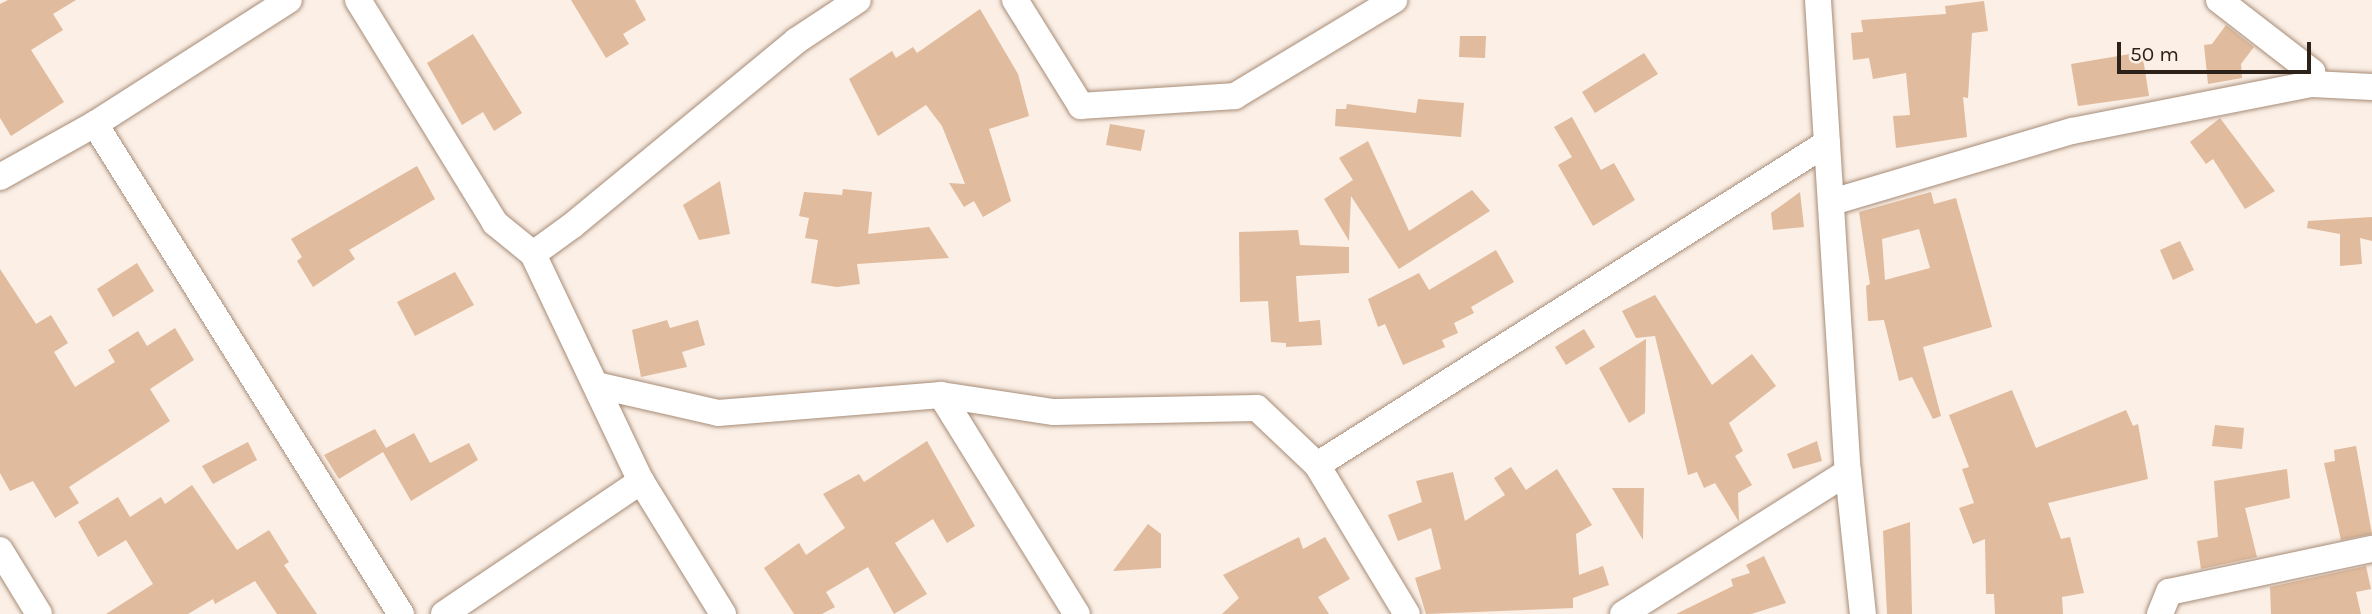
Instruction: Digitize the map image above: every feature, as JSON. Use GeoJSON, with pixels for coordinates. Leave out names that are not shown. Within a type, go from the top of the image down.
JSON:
{"type":"FeatureCollection","features":[{"type":"Feature","properties":{"kind":"street"},"geometry":{"type":"LineString","coordinates":[[0,177],[95,124],[289,0]]}},
{"type":"Feature","properties":{"kind":"street"},"geometry":{"type":"LineString","coordinates":[[358,0],[495,223],[533,254],[641,481],[723,614]]}},
{"type":"Feature","properties":{"kind":"street"},"geometry":{"type":"LineString","coordinates":[[533,254],[573,226],[796,41],[858,0]]}},
{"type":"Feature","properties":{"kind":"street"},"geometry":{"type":"LineString","coordinates":[[1015,0],[1081,106],[1235,96],[1386,1]]}},
{"type":"Feature","properties":{"kind":"street"},"geometry":{"type":"LineString","coordinates":[[1818,0],[1848,472],[1863,614]]}},
{"type":"Feature","properties":{"kind":"street"},"geometry":{"type":"LineString","coordinates":[[2219,0],[2312,72],[2312,84]]}},
{"type":"Feature","properties":{"kind":"street"},"geometry":{"type":"LineString","coordinates":[[1832,202],[2073,131],[2312,84],[2372,87]]}},
{"type":"Feature","properties":{"kind":"street"},"geometry":{"type":"LineString","coordinates":[[95,124],[401,614]]}},
{"type":"Feature","properties":{"kind":"street"},"geometry":{"type":"LineString","coordinates":[[1317,465],[1827,144]]}},
{"type":"Feature","properties":{"kind":"street"},"geometry":{"type":"LineString","coordinates":[[596,384],[718,413],[942,395],[1054,412],[1257,408],[1317,465],[1407,614]]}},
{"type":"Feature","properties":{"kind":"street"},"geometry":{"type":"LineString","coordinates":[[942,395],[1077,614]]}},
{"type":"Feature","properties":{"kind":"street"},"geometry":{"type":"LineString","coordinates":[[1622,614],[1848,472]]}},
{"type":"Feature","properties":{"kind":"street"},"geometry":{"type":"LineString","coordinates":[[444,614],[641,481]]}},
{"type":"Feature","properties":{"kind":"street"},"geometry":{"type":"LineString","coordinates":[[2160,614],[2169,592],[2372,549]]}},
{"type":"Feature","properties":{"kind":"street"},"geometry":{"type":"LineString","coordinates":[[0,550],[39,614]]}},
{"type":"Feature","properties":{"kind":"building"},"geometry":{"type":"Polygon","coordinates":[[[8,0],[76,0],[53,14],[63,30],[31,50],[64,102],[11,136],[0,118],[0,4],[8,0]]]}},
{"type":"Feature","properties":{"kind":"building"},"geometry":{"type":"Polygon","coordinates":[[[571,0],[635,0],[646,20],[623,34],[629,44],[606,58],[571,0]]]}},
{"type":"Feature","properties":{"kind":"building"},"geometry":{"type":"Polygon","coordinates":[[[1984,1],[1988,31],[1972,33],[1968,98],[1963,97],[1967,137],[1896,148],[1893,116],[1910,115],[1906,73],[1873,79],[1869,58],[1853,60],[1851,33],[1863,32],[1861,20],[1946,14],[1945,6],[1984,1]]]}},
{"type":"Feature","properties":{"kind":"building"},"geometry":{"type":"Polygon","coordinates":[[[980,9],[1018,74],[1029,116],[989,129],[1011,201],[983,217],[974,201],[964,207],[949,183],[965,184],[942,126],[926,105],[878,136],[849,79],[892,51],[896,58],[913,47],[917,53],[980,9]]]}},
{"type":"Feature","properties":{"kind":"building"},"geometry":{"type":"Polygon","coordinates":[[[2226,25],[2254,47],[2241,64],[2242,78],[2208,84],[2204,45],[2212,44],[2226,25]]]}},
{"type":"Feature","properties":{"kind":"building"},"geometry":{"type":"Polygon","coordinates":[[[473,34],[522,113],[494,131],[483,112],[462,125],[427,63],[473,34]]]}},
{"type":"Feature","properties":{"kind":"building"},"geometry":{"type":"Polygon","coordinates":[[[1460,36],[1486,36],[1485,58],[1459,57],[1460,36]]]}},
{"type":"Feature","properties":{"kind":"building"},"geometry":{"type":"Polygon","coordinates":[[[2142,52],[2149,96],[2078,106],[2071,64],[2142,52]]]}},
{"type":"Feature","properties":{"kind":"building"},"geometry":{"type":"Polygon","coordinates":[[[1644,53],[1658,74],[1595,113],[1582,92],[1644,53]]]}},
{"type":"Feature","properties":{"kind":"building"},"geometry":{"type":"Polygon","coordinates":[[[1418,99],[1464,103],[1461,137],[1335,126],[1336,109],[1346,109],[1347,104],[1416,113],[1418,99]]]}},
{"type":"Feature","properties":{"kind":"building"},"geometry":{"type":"Polygon","coordinates":[[[1572,117],[1601,170],[1614,163],[1635,200],[1593,226],[1558,165],[1572,157],[1554,127],[1572,117]]]}},
{"type":"Feature","properties":{"kind":"building"},"geometry":{"type":"Polygon","coordinates":[[[2220,118],[2275,191],[2245,209],[2213,159],[2206,164],[2190,142],[2220,118]]]}},
{"type":"Feature","properties":{"kind":"building"},"geometry":{"type":"Polygon","coordinates":[[[1110,124],[1145,130],[1141,151],[1106,145],[1110,124]]]}},
{"type":"Feature","properties":{"kind":"building"},"geometry":{"type":"Polygon","coordinates":[[[1368,141],[1409,231],[1472,190],[1490,211],[1399,269],[1351,196],[1349,241],[1324,199],[1353,180],[1339,158],[1368,141]]]}},
{"type":"Feature","properties":{"kind":"building"},"geometry":{"type":"Polygon","coordinates":[[[417,166],[435,199],[349,250],[355,259],[313,287],[297,261],[302,257],[291,239],[417,166]]]}},
{"type":"Feature","properties":{"kind":"building"},"geometry":{"type":"Polygon","coordinates":[[[720,181],[730,234],[699,240],[683,205],[720,181]]]}},
{"type":"Feature","properties":{"kind":"building"},"geometry":{"type":"Polygon","coordinates":[[[843,189],[872,192],[868,234],[929,227],[949,258],[857,264],[860,284],[837,287],[811,283],[818,240],[805,238],[809,218],[799,216],[804,192],[842,195],[843,189]]]}},
{"type":"Feature","properties":{"kind":"building"},"geometry":{"type":"Polygon","coordinates":[[[1800,192],[1804,227],[1773,230],[1771,213],[1800,192]]]}},
{"type":"Feature","properties":{"kind":"building"},"geometry":{"type":"Polygon","coordinates":[[[1931,192],[1934,204],[1956,198],[1992,327],[1923,347],[1941,416],[1933,419],[1912,377],[1899,381],[1884,320],[1868,321],[1866,286],[1870,284],[1859,212],[1931,192]],[[1919,229],[1882,239],[1885,280],[1930,268],[1919,229]]]}},
{"type":"Feature","properties":{"kind":"building"},"geometry":{"type":"Polygon","coordinates":[[[2372,217],[2372,241],[2360,238],[2362,264],[2340,266],[2340,234],[2307,228],[2308,221],[2372,217]]]}},
{"type":"Feature","properties":{"kind":"building"},"geometry":{"type":"Polygon","coordinates":[[[1298,230],[1300,245],[1349,247],[1349,273],[1296,276],[1299,322],[1320,320],[1322,345],[1286,347],[1286,343],[1271,342],[1268,301],[1240,302],[1239,232],[1298,230]]]}},
{"type":"Feature","properties":{"kind":"building"},"geometry":{"type":"Polygon","coordinates":[[[2180,241],[2194,270],[2173,280],[2160,250],[2180,241]]]}},
{"type":"Feature","properties":{"kind":"building"},"geometry":{"type":"Polygon","coordinates":[[[1496,250],[1514,282],[1471,307],[1474,313],[1454,323],[1458,333],[1442,340],[1445,347],[1403,365],[1385,324],[1378,327],[1368,299],[1419,273],[1429,290],[1496,250]]]}},
{"type":"Feature","properties":{"kind":"building"},"geometry":{"type":"Polygon","coordinates":[[[137,263],[154,291],[113,317],[97,289],[137,263]]]}},
{"type":"Feature","properties":{"kind":"building"},"geometry":{"type":"Polygon","coordinates":[[[0,269],[36,324],[51,315],[68,343],[54,352],[75,387],[115,362],[108,350],[138,331],[147,346],[175,328],[194,360],[150,389],[170,421],[69,487],[79,503],[55,518],[33,481],[10,491],[0,473],[0,269]]]}},
{"type":"Feature","properties":{"kind":"building"},"geometry":{"type":"Polygon","coordinates":[[[455,272],[474,305],[415,336],[397,302],[455,272]]]}},
{"type":"Feature","properties":{"kind":"building"},"geometry":{"type":"Polygon","coordinates":[[[1655,295],[1712,385],[1752,354],[1776,386],[1729,423],[1743,451],[1735,456],[1752,485],[1738,493],[1739,522],[1715,483],[1704,488],[1697,472],[1688,475],[1655,336],[1636,338],[1622,311],[1655,295]]]}},
{"type":"Feature","properties":{"kind":"building"},"geometry":{"type":"Polygon","coordinates":[[[667,320],[670,328],[698,320],[705,345],[682,352],[687,367],[641,377],[632,330],[667,320]]]}},
{"type":"Feature","properties":{"kind":"building"},"geometry":{"type":"Polygon","coordinates":[[[1584,329],[1595,347],[1566,365],[1555,347],[1584,329]]]}},
{"type":"Feature","properties":{"kind":"building"},"geometry":{"type":"Polygon","coordinates":[[[1646,339],[1645,413],[1629,423],[1599,368],[1646,339]]]}},
{"type":"Feature","properties":{"kind":"building"},"geometry":{"type":"Polygon","coordinates":[[[2012,390],[2036,448],[2126,410],[2133,426],[2138,424],[2148,479],[2048,503],[2061,539],[2070,537],[2084,593],[2062,597],[2063,614],[1995,614],[1994,594],[1986,594],[1985,539],[1973,544],[1959,508],[1974,503],[1962,469],[1969,467],[1949,415],[2012,390]]]}},
{"type":"Feature","properties":{"kind":"building"},"geometry":{"type":"Polygon","coordinates":[[[2215,425],[2244,428],[2242,449],[2212,446],[2215,425]]]}},
{"type":"Feature","properties":{"kind":"building"},"geometry":{"type":"Polygon","coordinates":[[[375,429],[386,448],[414,433],[430,463],[469,443],[478,460],[411,501],[383,452],[339,479],[324,455],[375,429]]]}},
{"type":"Feature","properties":{"kind":"building"},"geometry":{"type":"Polygon","coordinates":[[[927,441],[975,526],[947,543],[933,519],[895,543],[927,594],[894,614],[868,567],[826,592],[835,607],[822,614],[794,614],[764,568],[799,543],[806,555],[845,528],[823,494],[859,474],[864,482],[927,441]]]}},
{"type":"Feature","properties":{"kind":"building"},"geometry":{"type":"Polygon","coordinates":[[[1817,441],[1822,461],[1793,469],[1787,454],[1817,441]]]}},
{"type":"Feature","properties":{"kind":"building"},"geometry":{"type":"Polygon","coordinates":[[[248,442],[257,460],[213,484],[202,466],[248,442]]]}},
{"type":"Feature","properties":{"kind":"building"},"geometry":{"type":"Polygon","coordinates":[[[2356,446],[2372,534],[2341,540],[2324,463],[2335,461],[2334,450],[2356,446]]]}},
{"type":"Feature","properties":{"kind":"building"},"geometry":{"type":"Polygon","coordinates":[[[1511,467],[1526,490],[1557,469],[1592,525],[1576,534],[1579,575],[1603,566],[1609,585],[1573,598],[1573,608],[1426,614],[1415,578],[1441,569],[1431,528],[1398,541],[1388,515],[1422,502],[1416,481],[1453,472],[1465,521],[1505,495],[1494,478],[1511,467]]]}},
{"type":"Feature","properties":{"kind":"building"},"geometry":{"type":"Polygon","coordinates":[[[2287,469],[2290,498],[2245,508],[2257,557],[2201,569],[2197,541],[2218,537],[2214,481],[2287,469]]]}},
{"type":"Feature","properties":{"kind":"building"},"geometry":{"type":"Polygon","coordinates":[[[192,485],[237,550],[269,530],[289,562],[284,565],[317,614],[277,614],[255,581],[215,604],[213,599],[188,614],[106,614],[153,584],[126,540],[98,557],[78,522],[118,497],[130,517],[161,497],[165,504],[192,485]]]}},
{"type":"Feature","properties":{"kind":"building"},"geometry":{"type":"Polygon","coordinates":[[[1612,488],[1644,488],[1643,540],[1612,488]]]}},
{"type":"Feature","properties":{"kind":"building"},"geometry":{"type":"Polygon","coordinates":[[[1910,522],[1912,614],[1887,614],[1883,531],[1910,522]]]}},
{"type":"Feature","properties":{"kind":"building"},"geometry":{"type":"Polygon","coordinates":[[[1148,524],[1161,534],[1161,568],[1113,571],[1148,524]]]}},
{"type":"Feature","properties":{"kind":"building"},"geometry":{"type":"Polygon","coordinates":[[[1299,537],[1303,549],[1325,537],[1350,579],[1318,597],[1329,614],[1222,614],[1239,598],[1223,575],[1299,537]]]}},
{"type":"Feature","properties":{"kind":"building"},"geometry":{"type":"Polygon","coordinates":[[[1764,556],[1786,603],[1751,614],[1676,614],[1733,586],[1731,579],[1750,573],[1746,565],[1764,556]]]}},
{"type":"Feature","properties":{"kind":"building"},"geometry":{"type":"Polygon","coordinates":[[[2366,566],[2371,589],[2356,592],[2361,614],[2271,614],[2270,587],[2366,566]]]}}]}
